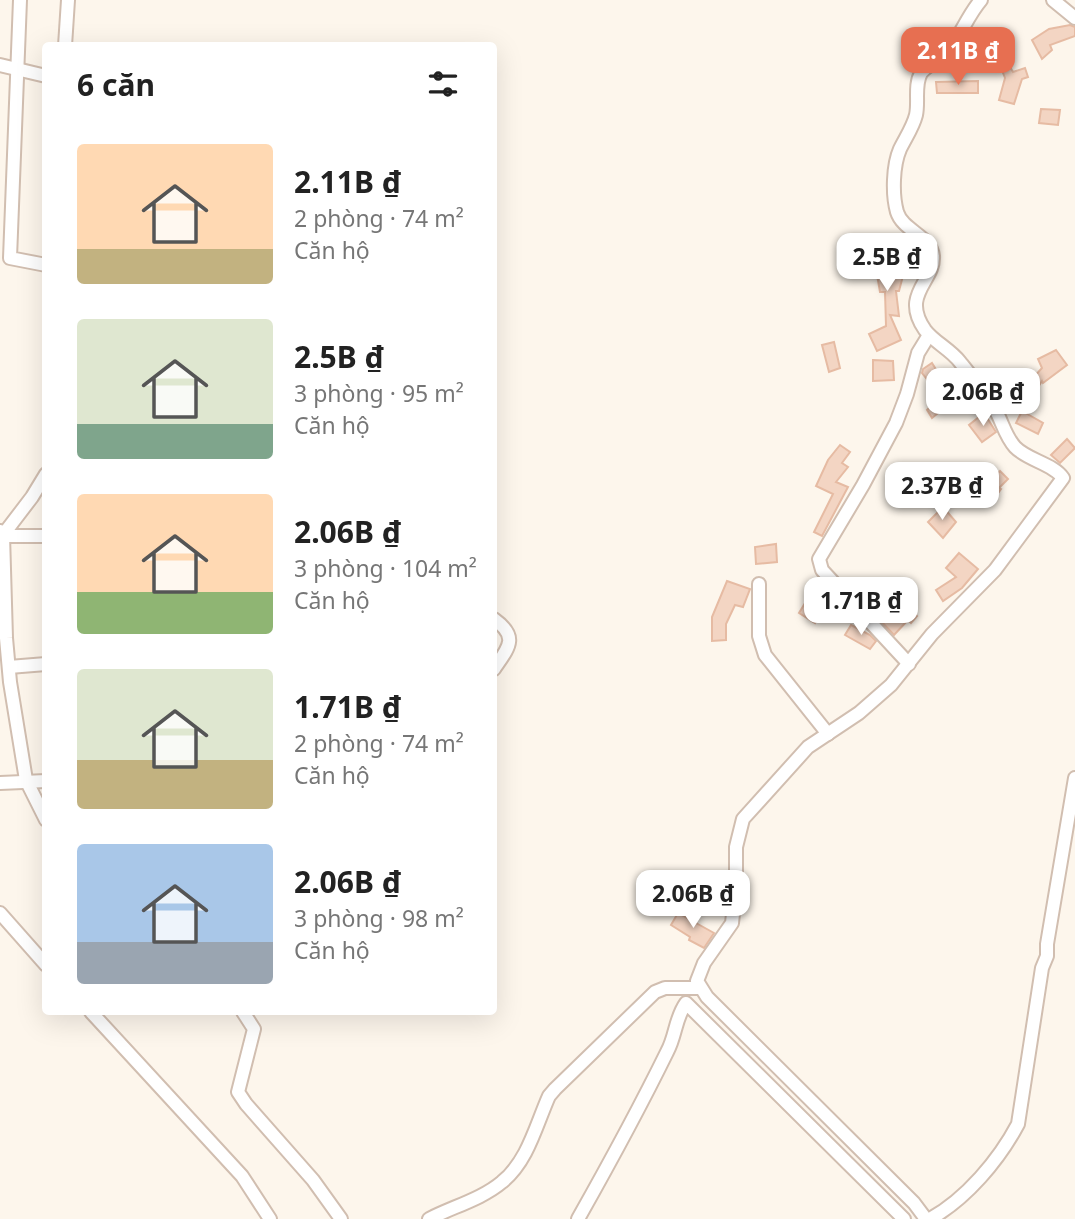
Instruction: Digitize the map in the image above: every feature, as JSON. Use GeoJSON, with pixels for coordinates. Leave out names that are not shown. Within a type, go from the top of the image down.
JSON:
{"type":"FeatureCollection","features":[{"type":"Feature","properties":{"kind":"street"},"geometry":{"type":"LineString","coordinates":[[20,0],[19,70],[5,258],[42,264]]}},
{"type":"Feature","properties":{"kind":"street"},"geometry":{"type":"LineString","coordinates":[[65,42],[68,0]]}},
{"type":"Feature","properties":{"kind":"street"},"geometry":{"type":"LineString","coordinates":[[981,0],[945,55],[922,72],[919,78],[917,113],[896,159],[895,200],[898,215],[905,226],[929,244],[932,250],[930,270],[918,290],[916,301],[921,322],[929,335],[949,349],[961,362],[993,406],[1016,448],[1063,478],[995,570],[932,634],[891,685],[859,713],[808,747],[743,819],[736,846],[733,923],[696,981],[928,1219],[943,1212],[987,1168],[1009,1142],[1018,1124],[1075,778]]}},
{"type":"Feature","properties":{"kind":"street"},"geometry":{"type":"LineString","coordinates":[[1052,0],[1075,18]]}},
{"type":"Feature","properties":{"kind":"street"},"geometry":{"type":"LineString","coordinates":[[0,65],[42,75]]}},
{"type":"Feature","properties":{"kind":"street"},"geometry":{"type":"LineString","coordinates":[[909,664],[822,570],[819,559],[896,423],[918,353],[929,335]]}},
{"type":"Feature","properties":{"kind":"street"},"geometry":{"type":"LineString","coordinates":[[42,481],[1,534],[9,667],[26,780],[42,812]]}},
{"type":"Feature","properties":{"kind":"street"},"geometry":{"type":"LineString","coordinates":[[1,534],[42,536]]}},
{"type":"Feature","properties":{"kind":"street"},"geometry":{"type":"LineString","coordinates":[[760,584],[759,636],[765,655],[828,734]]}},
{"type":"Feature","properties":{"kind":"street"},"geometry":{"type":"LineString","coordinates":[[497,620],[504,626],[510,638],[509,647],[497,665]]}},
{"type":"Feature","properties":{"kind":"street"},"geometry":{"type":"LineString","coordinates":[[9,667],[42,664]]}},
{"type":"Feature","properties":{"kind":"street"},"geometry":{"type":"LineString","coordinates":[[0,783],[42,780]]}},
{"type":"Feature","properties":{"kind":"street"},"geometry":{"type":"LineString","coordinates":[[0,913],[42,960]]}},
{"type":"Feature","properties":{"kind":"street"},"geometry":{"type":"LineString","coordinates":[[429,1219],[492,1189],[509,1176],[524,1154],[549,1096],[655,992],[665,988],[700,988]]}},
{"type":"Feature","properties":{"kind":"street"},"geometry":{"type":"LineString","coordinates":[[578,1219],[673,1041],[678,1014],[686,1003],[904,1219]]}},
{"type":"Feature","properties":{"kind":"street"},"geometry":{"type":"LineString","coordinates":[[94,1015],[242,1176],[270,1219]]}},
{"type":"Feature","properties":{"kind":"street"},"geometry":{"type":"LineString","coordinates":[[245,1015],[254,1029],[238,1091],[246,1104],[313,1180],[341,1219]]}},
{"type":"Feature","properties":{"kind":"building"},"geometry":{"type":"Polygon","coordinates":[[[1070,25],[1075,27],[1075,36],[1050,45],[1052,50],[1042,59],[1032,40],[1049,29],[1070,25]]]}},
{"type":"Feature","properties":{"kind":"building"},"geometry":{"type":"Polygon","coordinates":[[[998,46],[1013,72],[1025,68],[1028,77],[1022,79],[1014,104],[999,100],[1005,78],[998,60],[994,62],[988,52],[998,46]]]}},
{"type":"Feature","properties":{"kind":"building"},"geometry":{"type":"Polygon","coordinates":[[[978,81],[978,93],[937,93],[936,82],[978,81]]]}},
{"type":"Feature","properties":{"kind":"building"},"geometry":{"type":"Polygon","coordinates":[[[1041,109],[1060,110],[1058,125],[1039,123],[1041,109]]]}},
{"type":"Feature","properties":{"kind":"building"},"geometry":{"type":"Polygon","coordinates":[[[870,255],[906,256],[899,291],[896,291],[899,316],[890,315],[901,340],[877,351],[869,334],[886,326],[885,292],[880,292],[876,269],[861,268],[861,257],[869,258],[870,255]]]}},
{"type":"Feature","properties":{"kind":"building"},"geometry":{"type":"Polygon","coordinates":[[[834,342],[840,368],[829,372],[822,345],[834,342]]]}},
{"type":"Feature","properties":{"kind":"building"},"geometry":{"type":"Polygon","coordinates":[[[1056,350],[1067,365],[1043,383],[1042,381],[1035,392],[1025,387],[1042,368],[1038,359],[1056,350]]]}},
{"type":"Feature","properties":{"kind":"building"},"geometry":{"type":"Polygon","coordinates":[[[873,360],[893,361],[894,380],[873,381],[873,360]]]}},
{"type":"Feature","properties":{"kind":"building"},"geometry":{"type":"Polygon","coordinates":[[[932,363],[949,390],[952,386],[960,395],[932,418],[927,410],[941,397],[922,373],[923,369],[932,363]]]}},
{"type":"Feature","properties":{"kind":"building"},"geometry":{"type":"Polygon","coordinates":[[[1022,411],[1043,423],[1038,434],[1016,423],[1022,411]]]}},
{"type":"Feature","properties":{"kind":"building"},"geometry":{"type":"Polygon","coordinates":[[[984,413],[996,432],[982,442],[969,425],[984,413]]]}},
{"type":"Feature","properties":{"kind":"building"},"geometry":{"type":"Polygon","coordinates":[[[1067,439],[1075,448],[1060,463],[1051,455],[1067,439]]]}},
{"type":"Feature","properties":{"kind":"building"},"geometry":{"type":"Polygon","coordinates":[[[840,445],[850,452],[842,463],[848,467],[836,482],[848,487],[822,536],[814,532],[833,494],[816,486],[828,460],[840,445]]]}},
{"type":"Feature","properties":{"kind":"building"},"geometry":{"type":"Polygon","coordinates":[[[976,467],[991,481],[1000,471],[1008,479],[993,500],[967,477],[976,467]]]}},
{"type":"Feature","properties":{"kind":"building"},"geometry":{"type":"Polygon","coordinates":[[[943,507],[956,522],[943,538],[928,522],[943,507]]]}},
{"type":"Feature","properties":{"kind":"building"},"geometry":{"type":"Polygon","coordinates":[[[776,544],[777,562],[756,564],[755,547],[776,544]]]}},
{"type":"Feature","properties":{"kind":"building"},"geometry":{"type":"Polygon","coordinates":[[[959,553],[978,569],[962,588],[943,601],[936,590],[956,577],[946,568],[959,553]]]}},
{"type":"Feature","properties":{"kind":"building"},"geometry":{"type":"Polygon","coordinates":[[[727,581],[750,589],[743,607],[735,605],[726,624],[726,640],[712,641],[712,617],[727,581]]]}},
{"type":"Feature","properties":{"kind":"building"},"geometry":{"type":"Polygon","coordinates":[[[871,592],[877,598],[875,601],[888,614],[901,601],[917,616],[911,623],[908,620],[894,635],[862,601],[871,592]]]}},
{"type":"Feature","properties":{"kind":"building"},"geometry":{"type":"Polygon","coordinates":[[[810,595],[825,606],[815,623],[799,613],[810,595]]]}},
{"type":"Feature","properties":{"kind":"building"},"geometry":{"type":"Polygon","coordinates":[[[851,625],[876,641],[870,649],[845,635],[851,625]]]}},
{"type":"Feature","properties":{"kind":"building"},"geometry":{"type":"Polygon","coordinates":[[[678,913],[714,933],[704,948],[671,925],[678,913]]]}}]}
